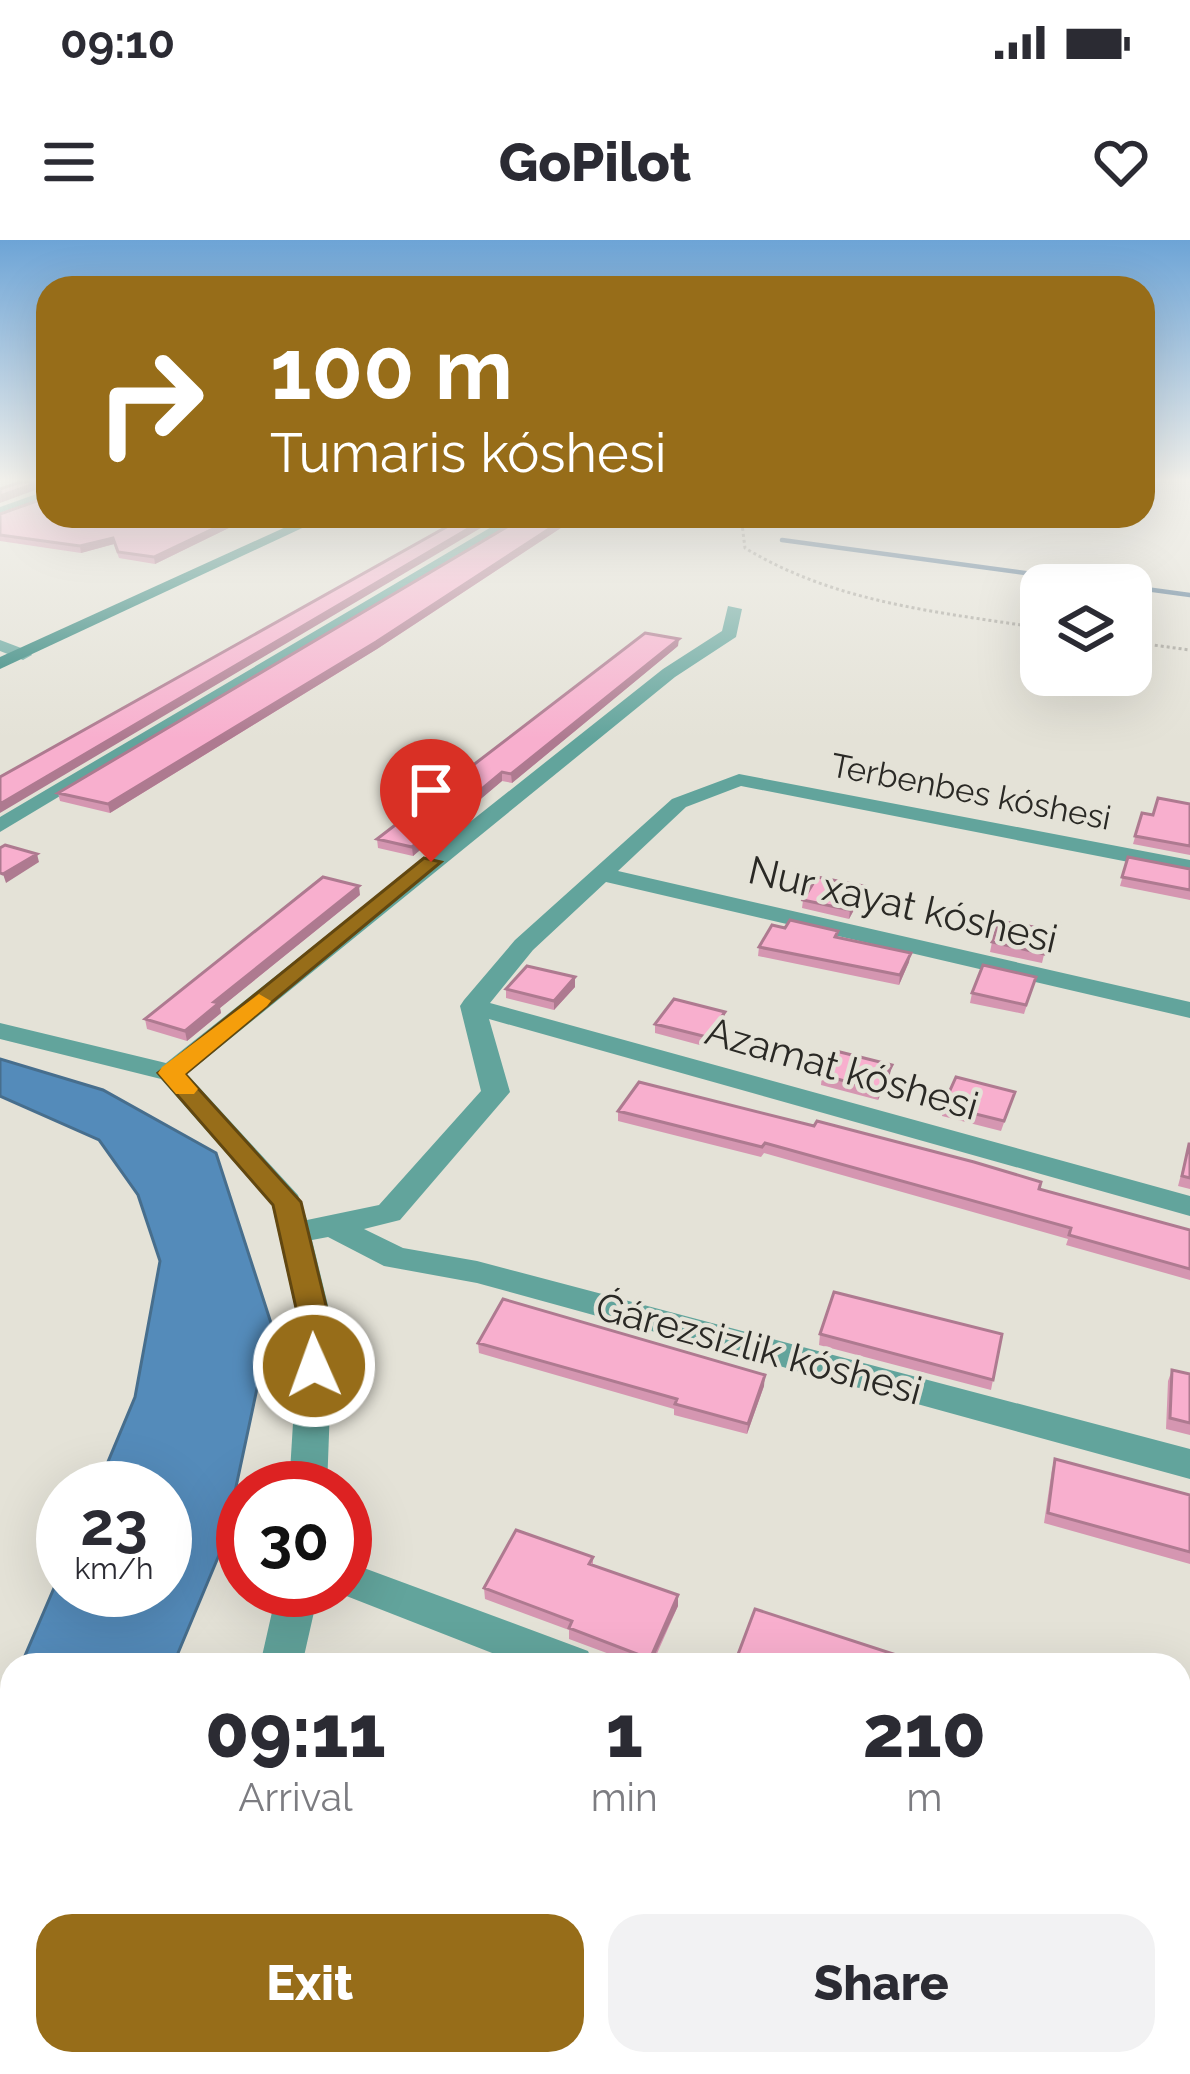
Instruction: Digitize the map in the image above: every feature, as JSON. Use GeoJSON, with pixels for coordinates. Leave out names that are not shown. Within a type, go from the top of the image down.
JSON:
{"type":"FeatureCollection","features":[{"type":"Feature","properties":{"kind":"street"},"geometry":{"type":"LineString","coordinates":[[0,664],[210,568]]}},
{"type":"Feature","properties":{"kind":"street"},"geometry":{"type":"LineString","coordinates":[[0,826],[433,568]]}},
{"type":"Feature","properties":{"kind":"street"},"geometry":{"type":"LineString","coordinates":[[171,1073],[669,673],[730,633],[734,609]]}},
{"type":"Feature","properties":{"kind":"street"},"geometry":{"type":"LineString","coordinates":[[0,645],[23,655]]}},
{"type":"Feature","properties":{"kind":"street","name":"Terbenbes kóshesi"},"geometry":{"type":"LineString","coordinates":[[599,874],[679,803],[739,780],[1190,867]]}},
{"type":"Feature","properties":{"kind":"street"},"geometry":{"type":"LineString","coordinates":[[314,1229],[389,1213],[496,1092],[472,1006],[524,945],[599,874]]}},
{"type":"Feature","properties":{"kind":"street","name":"Nur xayat kóshesi"},"geometry":{"type":"LineString","coordinates":[[599,874],[1190,1010]]}},
{"type":"Feature","properties":{"kind":"street","name":"Azamat kóshesi"},"geometry":{"type":"LineString","coordinates":[[472,1006],[1190,1206]]}},
{"type":"Feature","properties":{"kind":"street"},"geometry":{"type":"LineString","coordinates":[[0,1031],[171,1073],[314,1229],[316,1326],[309,1461]]}},
{"type":"Feature","properties":{"kind":"street","name":"Ǵárezsizlik kóshesi"},"geometry":{"type":"LineString","coordinates":[[314,1229],[396,1258],[477,1272],[1190,1464]]}},
{"type":"Feature","properties":{"kind":"street"},"geometry":{"type":"LineString","coordinates":[[372,1588],[542,1653]]}},
{"type":"Feature","properties":{"kind":"street"},"geometry":{"type":"LineString","coordinates":[[284,1653],[292,1617]]}},
{"type":"Feature","properties":{"kind":"path"},"geometry":{"type":"LineString","coordinates":[[773,568],[852,596],[1020,624]]}},
{"type":"Feature","properties":{"kind":"path"},"geometry":{"type":"LineString","coordinates":[[1152,645],[1190,650]]}},
{"type":"Feature","properties":{"kind":"water"},"geometry":{"type":"Polygon","coordinates":[[[0,1059],[103,1090],[216,1153],[271,1323],[242,1461],[216,1461],[216,1562],[178,1653],[26,1653],[42,1617],[192,1617],[192,1461],[108,1461],[135,1397],[160,1261],[138,1195],[99,1140],[0,1096],[0,1059]]]}},
{"type":"Feature","properties":{"kind":"building"},"geometry":{"type":"Polygon","coordinates":[[[374,568],[402,568],[0,804],[0,777],[374,568]]]}},
{"type":"Feature","properties":{"kind":"building"},"geometry":{"type":"Polygon","coordinates":[[[438,568],[490,568],[108,804],[58,793],[438,568]]]}},
{"type":"Feature","properties":{"kind":"building"},"geometry":{"type":"Polygon","coordinates":[[[645,633],[679,639],[511,774],[502,772],[412,847],[377,839],[645,633]]]}},
{"type":"Feature","properties":{"kind":"building"},"geometry":{"type":"Polygon","coordinates":[[[1158,798],[1190,804],[1190,846],[1135,836],[1142,813],[1153,815],[1158,798]]]}},
{"type":"Feature","properties":{"kind":"building"},"geometry":{"type":"Polygon","coordinates":[[[5,845],[37,854],[3,874],[0,848],[5,845]]]}},
{"type":"Feature","properties":{"kind":"building"},"geometry":{"type":"Polygon","coordinates":[[[1128,857],[1190,869],[1190,890],[1122,877],[1128,857]]]}},
{"type":"Feature","properties":{"kind":"building"},"geometry":{"type":"Polygon","coordinates":[[[323,877],[359,886],[214,1002],[219,1003],[185,1031],[145,1019],[323,877]]]}},
{"type":"Feature","properties":{"kind":"building"},"geometry":{"type":"Polygon","coordinates":[[[817,877],[864,886],[850,910],[803,900],[817,877]]]}},
{"type":"Feature","properties":{"kind":"building"},"geometry":{"type":"Polygon","coordinates":[[[790,920],[838,931],[835,937],[911,953],[900,975],[759,947],[772,925],[785,928],[790,920]]]}},
{"type":"Feature","properties":{"kind":"building"},"geometry":{"type":"Polygon","coordinates":[[[1000,921],[1050,930],[1044,954],[992,942],[1000,921]]]}},
{"type":"Feature","properties":{"kind":"building"},"geometry":{"type":"Polygon","coordinates":[[[983,965],[1036,977],[1026,1005],[972,993],[983,965]]]}},
{"type":"Feature","properties":{"kind":"building"},"geometry":{"type":"Polygon","coordinates":[[[527,966],[575,977],[554,1001],[506,989],[527,966]]]}},
{"type":"Feature","properties":{"kind":"building"},"geometry":{"type":"Polygon","coordinates":[[[674,999],[725,1012],[707,1037],[655,1024],[674,999]]]}},
{"type":"Feature","properties":{"kind":"building"},"geometry":{"type":"Polygon","coordinates":[[[836,1051],[892,1065],[879,1090],[822,1075],[836,1051]]]}},
{"type":"Feature","properties":{"kind":"building"},"geometry":{"type":"Polygon","coordinates":[[[956,1077],[1015,1092],[1004,1121],[943,1106],[956,1077]]]}},
{"type":"Feature","properties":{"kind":"building"},"geometry":{"type":"Polygon","coordinates":[[[639,1082],[974,1162],[1041,1182],[1039,1189],[1190,1230],[1190,1269],[1069,1235],[1071,1228],[765,1143],[762,1147],[618,1111],[639,1082]]]}},
{"type":"Feature","properties":{"kind":"building"},"geometry":{"type":"Polygon","coordinates":[[[1190,1144],[1190,1178],[1182,1176],[1190,1144]]]}},
{"type":"Feature","properties":{"kind":"building"},"geometry":{"type":"Polygon","coordinates":[[[834,1292],[1002,1334],[993,1380],[820,1334],[834,1292]]]}},
{"type":"Feature","properties":{"kind":"building"},"geometry":{"type":"Polygon","coordinates":[[[503,1299],[765,1375],[748,1424],[478,1343],[503,1299]]]}},
{"type":"Feature","properties":{"kind":"building"},"geometry":{"type":"Polygon","coordinates":[[[1172,1370],[1190,1374],[1190,1423],[1170,1418],[1172,1370]]]}},
{"type":"Feature","properties":{"kind":"building"},"geometry":{"type":"Polygon","coordinates":[[[1055,1459],[1190,1495],[1190,1552],[1048,1513],[1055,1459]]]}},
{"type":"Feature","properties":{"kind":"building"},"geometry":{"type":"Polygon","coordinates":[[[516,1530],[593,1557],[589,1564],[678,1595],[653,1653],[634,1653],[569,1628],[572,1621],[484,1588],[516,1530]]]}},
{"type":"Feature","properties":{"kind":"building"},"geometry":{"type":"Polygon","coordinates":[[[755,1609],[890,1653],[738,1653],[755,1609]]]}},
{"type":"Feature","properties":{"kind":"waterway"},"geometry":{"type":"LineString","coordinates":[[986,568],[1020,572]]}},
{"type":"Feature","properties":{"kind":"waterway"},"geometry":{"type":"LineString","coordinates":[[1152,590],[1190,595]]}},
{"type":"Feature","properties":{"kind":"slow traffic"},"geometry":{"type":"LineString","coordinates":[[185,1089],[171,1073],[259,1001]]}},
{"type":"Feature","properties":{"kind":"route"},"geometry":{"type":"LineString","coordinates":[[314,1366],[316,1326],[286,1202],[171,1073],[431,862]]}}]}
